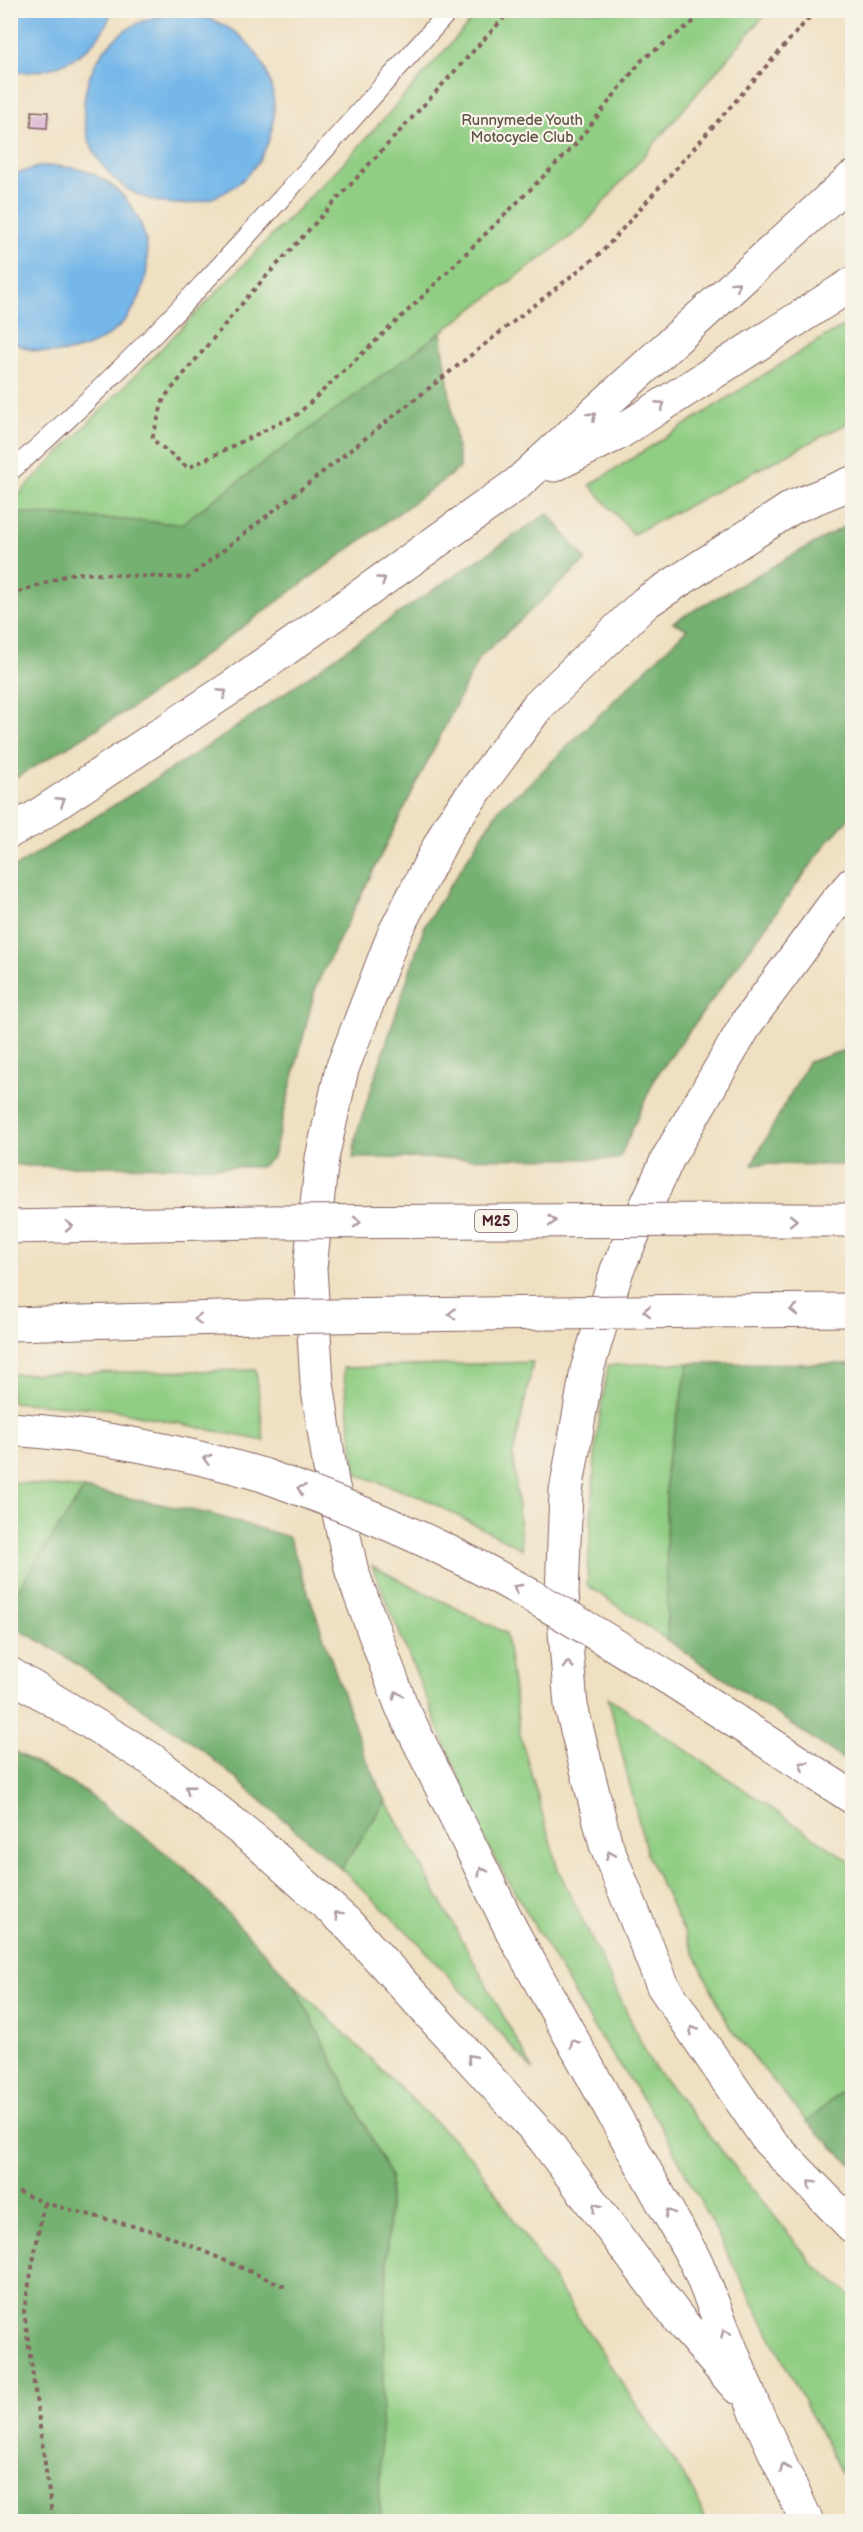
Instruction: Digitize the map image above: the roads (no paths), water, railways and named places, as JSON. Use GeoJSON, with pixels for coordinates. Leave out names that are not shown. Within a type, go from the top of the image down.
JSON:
{"type":"FeatureCollection","features":[{"type":"Feature","properties":{"kind":"highway"},"geometry":{"type":"LineString","coordinates":[[10,831],[33,819],[235,686],[517,484],[852,178]]}},
{"type":"Feature","properties":{"kind":"highway"},"geometry":{"type":"LineString","coordinates":[[517,484],[617,434],[852,284]]}},
{"type":"Feature","properties":{"kind":"highway"},"geometry":{"type":"LineString","coordinates":[[807,2522],[754,2407],[697,2264],[512,1931],[401,1705],[352,1572],[332,1482],[317,1383],[310,1268],[322,1158],[342,1069],[394,934],[450,825],[537,707],[646,602],[793,507],[852,483]]}},
{"type":"Feature","properties":{"kind":"highway"},"geometry":{"type":"LineString","coordinates":[[852,884],[833,906],[748,1021],[668,1158],[617,1270],[587,1370],[566,1491],[562,1594],[571,1706],[603,1834],[663,1986],[768,2140],[852,2226]]}},
{"type":"Feature","properties":{"kind":"highway","name":"M25"},"geometry":{"type":"LineString","coordinates":[[10,1227],[257,1222],[852,1220]]}},
{"type":"Feature","properties":{"kind":"highway"},"geometry":{"type":"LineString","coordinates":[[10,1324],[256,1317],[852,1310]]}},
{"type":"Feature","properties":{"kind":"highway"},"geometry":{"type":"LineString","coordinates":[[10,1429],[73,1433],[197,1456],[263,1475],[357,1510],[444,1550],[589,1629],[852,1797]]}},
{"type":"Feature","properties":{"kind":"highway"},"geometry":{"type":"LineString","coordinates":[[10,1674],[151,1759],[257,1842],[347,1923],[544,2139],[681,2322],[754,2407]]}},
{"type":"Feature","properties":{"kind":"lane"},"geometry":{"type":"LineString","coordinates":[[10,472],[49,438],[199,289],[450,10]]}},
{"type":"Feature","properties":{"kind":"water"},"geometry":{"type":"Polygon","coordinates":[[[10,11],[112,11],[96,40],[72,59],[43,70],[11,72],[10,11]]]}},
{"type":"Feature","properties":{"kind":"water"},"geometry":{"type":"Polygon","coordinates":[[[170,14],[188,14],[224,25],[239,35],[253,49],[270,81],[274,109],[270,137],[263,154],[253,169],[239,183],[207,200],[188,204],[170,204],[134,193],[119,183],[105,169],[88,137],[84,118],[84,100],[95,64],[105,49],[119,35],[151,18],[170,14]]]}},
{"type":"Feature","properties":{"kind":"water"},"geometry":{"type":"Polygon","coordinates":[[[42,166],[67,167],[91,173],[117,191],[136,213],[145,239],[147,267],[141,293],[127,318],[106,337],[69,352],[43,352],[11,341],[11,178],[18,173],[42,166]]]}},
{"type":"Feature","properties":{"kind":"park label","name":"Runnymede Youth Motocycle Club"},"geometry":{"type":"Point","coordinates":[522,128]}}]}
